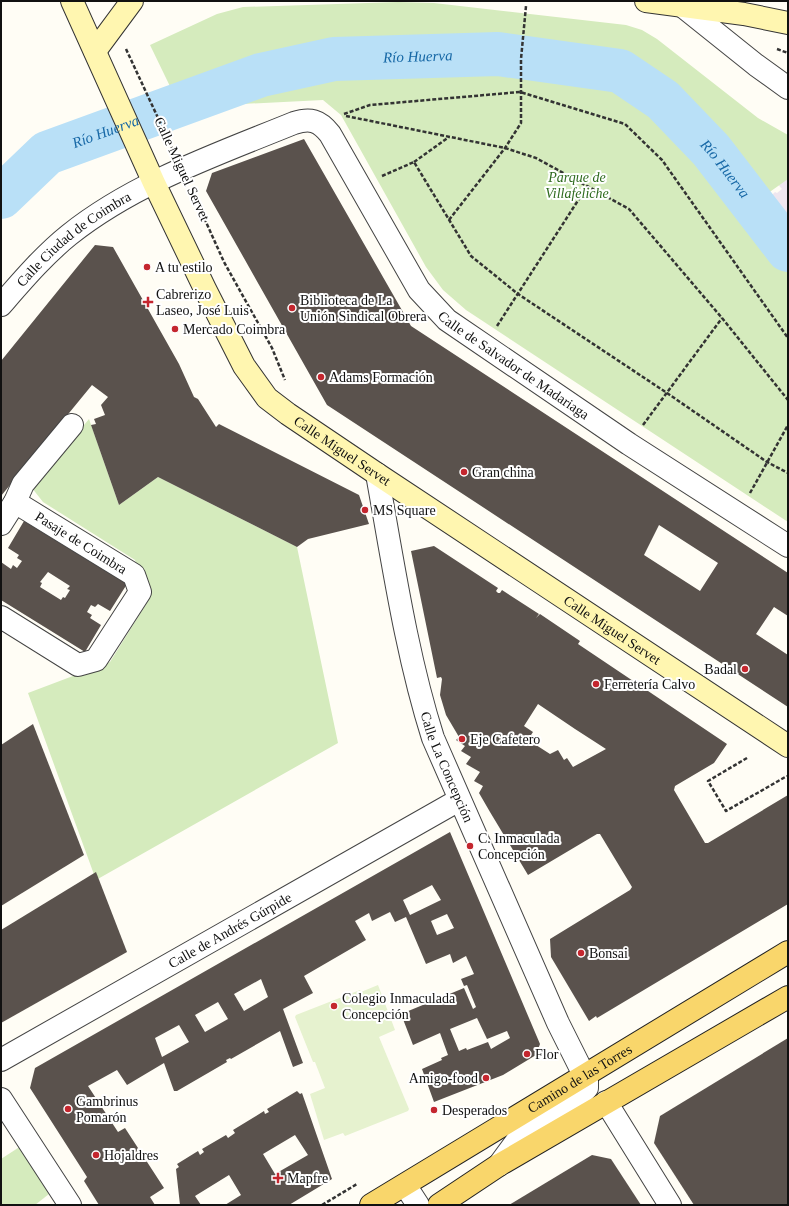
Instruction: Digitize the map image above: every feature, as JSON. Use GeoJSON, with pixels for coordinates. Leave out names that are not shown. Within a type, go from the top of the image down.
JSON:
{"type":"FeatureCollection","features":[{"type":"Feature","properties":{"kind":"main road","name":"Calle Miguel Servet"},"geometry":{"type":"LineString","coordinates":[[72,1],[151,176],[208,296],[244,366],[259,389],[267,398],[288,414],[377,474],[788,746]]}},
{"type":"Feature","properties":{"kind":"main road"},"geometry":{"type":"LineString","coordinates":[[98,58],[132,1]]}},
{"type":"Feature","properties":{"kind":"main road"},"geometry":{"type":"LineString","coordinates":[[646,1],[681,5],[788,23]]}},
{"type":"Feature","properties":{"kind":"main road","name":"Camino de las Torres"},"geometry":{"type":"LineString","coordinates":[[371,1205],[788,952]]}},
{"type":"Feature","properties":{"kind":"main road"},"geometry":{"type":"LineString","coordinates":[[439,1205],[499,1165],[788,997]]}},
{"type":"Feature","properties":{"kind":"street"},"geometry":{"type":"LineString","coordinates":[[681,5],[756,65],[788,88]]}},
{"type":"Feature","properties":{"kind":"street","name":"Calle de Salvador de Madariaga"},"geometry":{"type":"LineString","coordinates":[[151,176],[179,163],[304,119],[313,120],[320,123],[330,134],[419,290],[447,320],[629,444],[788,546]]}},
{"type":"Feature","properties":{"kind":"street","name":"Calle Ciudad de Coimbra"},"geometry":{"type":"LineString","coordinates":[[1,305],[39,263],[68,236],[151,176]]}},
{"type":"Feature","properties":{"kind":"street"},"geometry":{"type":"LineString","coordinates":[[1,524],[15,502],[23,484],[72,425]]}},
{"type":"Feature","properties":{"kind":"street","name":"Calle La Concepción"},"geometry":{"type":"LineString","coordinates":[[377,474],[400,597],[424,707],[434,738],[459,800],[558,1023],[585,1076]]}},
{"type":"Feature","properties":{"kind":"street","name":"Pasaje de Coimbra"},"geometry":{"type":"LineString","coordinates":[[1,617],[78,665],[96,660],[140,592],[134,575],[15,502]]}},
{"type":"Feature","properties":{"kind":"street","name":"Calle de Andrés Gúrpide"},"geometry":{"type":"LineString","coordinates":[[1,1060],[459,800]]}},
{"type":"Feature","properties":{"kind":"street"},"geometry":{"type":"LineString","coordinates":[[499,1165],[521,1134],[584,1091],[587,1085],[585,1076]]}},
{"type":"Feature","properties":{"kind":"street"},"geometry":{"type":"LineString","coordinates":[[1,1098],[70,1205]]}},
{"type":"Feature","properties":{"kind":"street"},"geometry":{"type":"LineString","coordinates":[[606,1102],[670,1205]]}},
{"type":"Feature","properties":{"kind":"street"},"geometry":{"type":"LineString","coordinates":[[405,1185],[418,1205]]}},
{"type":"Feature","properties":{"kind":"path"},"geometry":{"type":"LineString","coordinates":[[449,220],[505,148],[521,123],[520,81],[522,32],[526,6]]}},
{"type":"Feature","properties":{"kind":"path","name":"Calle Miguel Servet"},"geometry":{"type":"LineString","coordinates":[[128,53],[224,262],[272,348],[289,386]]}},
{"type":"Feature","properties":{"kind":"path"},"geometry":{"type":"LineString","coordinates":[[788,338],[662,160],[625,124],[520,92],[370,105],[341,115],[505,148],[536,158],[588,185],[629,209],[722,318],[788,400]]}},
{"type":"Feature","properties":{"kind":"path"},"geometry":{"type":"LineString","coordinates":[[376,179],[414,162],[449,137]]}},
{"type":"Feature","properties":{"kind":"path"},"geometry":{"type":"LineString","coordinates":[[414,162],[471,256],[518,294],[667,393],[767,462],[788,473]]}},
{"type":"Feature","properties":{"kind":"path"},"geometry":{"type":"LineString","coordinates":[[484,346],[588,185]]}},
{"type":"Feature","properties":{"kind":"path"},"geometry":{"type":"LineString","coordinates":[[629,444],[722,318]]}},
{"type":"Feature","properties":{"kind":"path"},"geometry":{"type":"LineString","coordinates":[[738,513],[788,426]]}},
{"type":"Feature","properties":{"kind":"path"},"geometry":{"type":"LineString","coordinates":[[747,758],[708,781],[726,811],[787,776]]}},
{"type":"Feature","properties":{"kind":"shaded area"},"geometry":{"type":"Polygon","coordinates":[[[788,173],[788,223],[767,200],[775,192],[777,193],[782,189],[775,181],[788,173]]]}},
{"type":"Feature","properties":{"kind":"green space","name":"Parque de Villafeliche"},"geometry":{"type":"Polygon","coordinates":[[[398,2],[434,3],[626,25],[642,30],[657,39],[758,118],[788,135],[788,179],[764,196],[788,220],[788,522],[466,310],[443,290],[426,267],[341,115],[323,100],[180,107],[150,45],[217,14],[243,7],[398,2]]]}},
{"type":"Feature","properties":{"kind":"green space"},"geometry":{"type":"Polygon","coordinates":[[[89,419],[119,505],[158,477],[297,547],[338,743],[96,880],[28,693],[110,662],[148,601],[135,560],[43,502],[32,488],[89,419]]]}},
{"type":"Feature","properties":{"kind":"green space"},"geometry":{"type":"Polygon","coordinates":[[[378,985],[395,1030],[379,1037],[409,1109],[408,1111],[345,1136],[343,1133],[324,1140],[310,1094],[325,1088],[295,1017],[296,1015],[360,990],[361,992],[378,985]]]}},
{"type":"Feature","properties":{"kind":"green space"},"geometry":{"type":"Polygon","coordinates":[[[21,1146],[49,1194],[35,1205],[1,1205],[1,1159],[21,1146]]]}},
{"type":"Feature","properties":{"kind":"building"},"geometry":{"type":"Polygon","coordinates":[[[304,139],[411,326],[788,573],[788,616],[774,607],[756,634],[788,655],[788,707],[327,405],[206,191],[212,173],[304,139]],[[659,525],[644,555],[700,591],[718,563],[659,525]]]}},
{"type":"Feature","properties":{"kind":"building"},"geometry":{"type":"Polygon","coordinates":[[[95,245],[113,247],[179,364],[194,397],[198,399],[216,427],[219,424],[359,495],[369,524],[308,539],[297,547],[158,477],[119,505],[91,425],[96,424],[94,419],[105,415],[101,405],[108,397],[92,385],[1,496],[1,361],[95,245]]]}},
{"type":"Feature","properties":{"kind":"building"},"geometry":{"type":"Polygon","coordinates":[[[24,521],[127,584],[110,611],[98,604],[95,607],[91,605],[87,612],[92,615],[90,618],[101,625],[85,652],[1,600],[1,562],[11,569],[13,565],[17,568],[22,561],[17,558],[19,555],[8,548],[24,521]],[[48,572],[40,582],[42,583],[40,587],[61,600],[63,597],[65,598],[70,590],[67,589],[70,586],[48,572]]]}},
{"type":"Feature","properties":{"kind":"building"},"geometry":{"type":"Polygon","coordinates":[[[434,546],[498,588],[496,591],[498,593],[502,590],[539,614],[536,618],[540,614],[580,641],[578,644],[727,744],[714,763],[675,786],[674,790],[705,843],[708,843],[788,795],[788,904],[597,1018],[596,1016],[589,1021],[551,957],[550,939],[630,890],[632,887],[600,834],[597,834],[528,875],[479,793],[483,786],[474,781],[480,772],[466,764],[471,757],[461,751],[465,746],[456,740],[459,737],[446,715],[440,695],[442,679],[441,677],[437,678],[411,551],[434,546]],[[538,704],[524,726],[533,732],[531,735],[533,736],[536,745],[550,754],[558,750],[564,760],[567,758],[573,767],[606,749],[538,704]]]}},
{"type":"Feature","properties":{"kind":"building"},"geometry":{"type":"Polygon","coordinates":[[[33,724],[84,855],[1,906],[1,745],[33,724]]]}},
{"type":"Feature","properties":{"kind":"building"},"geometry":{"type":"Polygon","coordinates":[[[450,832],[540,1044],[536,1055],[503,1075],[434,1102],[422,1069],[442,1060],[441,1058],[448,1055],[440,1033],[413,1045],[401,1014],[464,988],[473,1009],[476,1007],[467,985],[464,986],[461,979],[474,974],[466,956],[453,963],[450,954],[426,964],[406,917],[395,922],[390,912],[372,921],[369,913],[355,921],[366,940],[304,976],[313,993],[283,1009],[303,1063],[293,1067],[280,1031],[231,1059],[226,1060],[227,1062],[177,1091],[174,1091],[164,1063],[127,1085],[117,1070],[88,1086],[118,1132],[125,1128],[164,1188],[150,1197],[155,1205],[99,1205],[84,1181],[87,1177],[30,1088],[35,1068],[450,832]],[[432,885],[403,900],[410,915],[441,900],[432,885]],[[447,914],[431,921],[437,935],[454,928],[447,914]],[[261,979],[234,994],[244,1011],[268,997],[261,979]],[[218,1002],[195,1015],[205,1032],[228,1019],[218,1002]],[[477,1018],[450,1029],[459,1051],[466,1048],[467,1050],[488,1042],[491,1049],[510,1038],[507,1031],[487,1039],[477,1018]],[[179,1025],[155,1038],[162,1057],[189,1042],[179,1025]]]}},
{"type":"Feature","properties":{"kind":"building"},"geometry":{"type":"Polygon","coordinates":[[[96,872],[127,952],[1,1023],[1,930],[96,872]]]}},
{"type":"Feature","properties":{"kind":"building"},"geometry":{"type":"Polygon","coordinates":[[[788,1038],[788,1205],[694,1205],[654,1143],[660,1116],[788,1038]]]}},
{"type":"Feature","properties":{"kind":"building"},"geometry":{"type":"Polygon","coordinates":[[[297,1091],[300,1094],[302,1093],[332,1179],[289,1205],[225,1205],[241,1195],[229,1175],[195,1196],[201,1205],[180,1205],[176,1169],[179,1167],[177,1164],[198,1151],[200,1155],[204,1152],[202,1149],[226,1135],[228,1138],[235,1133],[233,1130],[264,1111],[265,1114],[269,1112],[267,1109],[297,1091]],[[295,1135],[263,1154],[275,1174],[308,1155],[295,1135]]]}},
{"type":"Feature","properties":{"kind":"building"},"geometry":{"type":"Polygon","coordinates":[[[592,1155],[611,1159],[641,1205],[509,1205],[592,1155]]]}},
{"type":"Feature","properties":{"kind":"waterway","name":"Río Huerva"},"geometry":{"type":"LineString","coordinates":[[1,197],[47,153],[261,75],[334,59],[498,54],[620,71],[663,100],[711,150],[788,250]]}},
{"type":"Feature","properties":{"kind":"place","name":"A tu estilo"},"geometry":{"type":"Point","coordinates":[147,267]}},
{"type":"Feature","properties":{"kind":"place","name":"Cabrerizo Laseo, José Luis"},"geometry":{"type":"Point","coordinates":[148,302]}},
{"type":"Feature","properties":{"kind":"place","name":"Biblioteca de La Unión Sindical Obrera"},"geometry":{"type":"Point","coordinates":[292,308]}},
{"type":"Feature","properties":{"kind":"place","name":"Mercado Coimbra"},"geometry":{"type":"Point","coordinates":[175,329]}},
{"type":"Feature","properties":{"kind":"place","name":"Adams Formación"},"geometry":{"type":"Point","coordinates":[321,377]}},
{"type":"Feature","properties":{"kind":"place","name":"Gran china"},"geometry":{"type":"Point","coordinates":[464,472]}},
{"type":"Feature","properties":{"kind":"place","name":"MS Square"},"geometry":{"type":"Point","coordinates":[365,510]}},
{"type":"Feature","properties":{"kind":"place","name":"Badal"},"geometry":{"type":"Point","coordinates":[745,669]}},
{"type":"Feature","properties":{"kind":"place","name":"Ferretería Calvo"},"geometry":{"type":"Point","coordinates":[596,684]}},
{"type":"Feature","properties":{"kind":"place","name":"Eje Cafetero"},"geometry":{"type":"Point","coordinates":[462,739]}},
{"type":"Feature","properties":{"kind":"place","name":"C. Inmaculada Concepción"},"geometry":{"type":"Point","coordinates":[470,846]}},
{"type":"Feature","properties":{"kind":"place","name":"Bonsai"},"geometry":{"type":"Point","coordinates":[581,953]}},
{"type":"Feature","properties":{"kind":"place","name":"Colegio Inmaculada Concepción"},"geometry":{"type":"Point","coordinates":[334,1006]}},
{"type":"Feature","properties":{"kind":"place","name":"Flor"},"geometry":{"type":"Point","coordinates":[527,1054]}},
{"type":"Feature","properties":{"kind":"place","name":"Amigo-food"},"geometry":{"type":"Point","coordinates":[486,1078]}},
{"type":"Feature","properties":{"kind":"place","name":"Gambrinus Pomarón"},"geometry":{"type":"Point","coordinates":[68,1109]}},
{"type":"Feature","properties":{"kind":"place","name":"Desperados"},"geometry":{"type":"Point","coordinates":[434,1110]}},
{"type":"Feature","properties":{"kind":"place","name":"Hojaldres"},"geometry":{"type":"Point","coordinates":[96,1155]}},
{"type":"Feature","properties":{"kind":"place","name":"Mapfre"},"geometry":{"type":"Point","coordinates":[278,1178]}}]}
